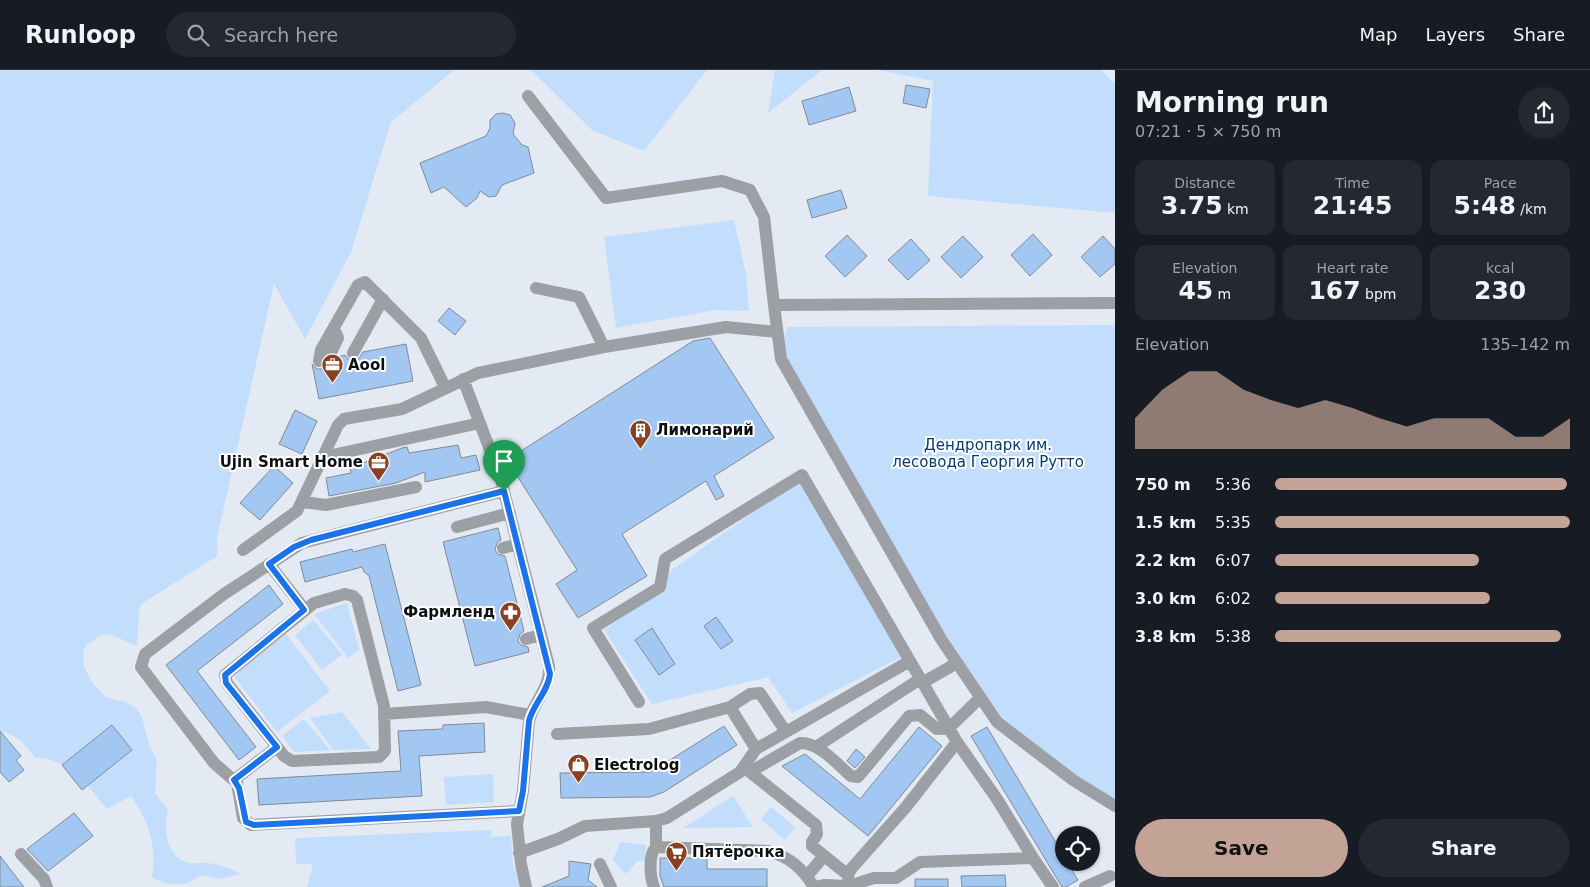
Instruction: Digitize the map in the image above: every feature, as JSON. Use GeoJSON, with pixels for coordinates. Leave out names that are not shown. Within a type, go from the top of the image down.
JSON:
{"type":"FeatureCollection","features":[{"type":"Feature","properties":{"kind":"street"},"geometry":{"type":"LineString","coordinates":[[528,96],[606,198],[722,181],[750,190],[764,217],[781,359],[941,639],[997,722],[1073,780],[1115,806]]}},
{"type":"Feature","properties":{"kind":"street"},"geometry":{"type":"LineString","coordinates":[[323,360],[338,338],[332,331],[359,283],[367,283],[420,338],[445,387]]}},
{"type":"Feature","properties":{"kind":"street"},"geometry":{"type":"LineString","coordinates":[[536,288],[579,297],[604,347]]}},
{"type":"Feature","properties":{"kind":"street"},"geometry":{"type":"LineString","coordinates":[[353,353],[383,300]]}},
{"type":"Feature","properties":{"kind":"street"},"geometry":{"type":"LineString","coordinates":[[774,305],[1115,302]]}},
{"type":"Feature","properties":{"kind":"street"},"geometry":{"type":"LineString","coordinates":[[243,550],[292,516],[303,502],[338,425],[344,420],[402,409],[463,379],[509,365],[726,327],[777,332]]}},
{"type":"Feature","properties":{"kind":"street"},"geometry":{"type":"LineString","coordinates":[[463,379],[504,491],[549,666],[549,679],[530,715],[517,827],[526,887]]}},
{"type":"Feature","properties":{"kind":"street"},"geometry":{"type":"LineString","coordinates":[[323,457],[480,424]]}},
{"type":"Feature","properties":{"kind":"street"},"geometry":{"type":"LineString","coordinates":[[639,702],[594,628],[660,587],[666,559],[802,475],[957,742],[997,799],[1053,887]]}},
{"type":"Feature","properties":{"kind":"street"},"geometry":{"type":"LineString","coordinates":[[313,479],[326,482]]}},
{"type":"Feature","properties":{"kind":"street"},"geometry":{"type":"LineString","coordinates":[[303,502],[326,505],[416,487]]}},
{"type":"Feature","properties":{"kind":"street"},"geometry":{"type":"LineString","coordinates":[[504,491],[311,540],[294,547],[220,597],[145,654],[140,664],[144,673],[214,763],[234,780],[239,788],[243,818],[250,825],[519,811]]}},
{"type":"Feature","properties":{"kind":"street"},"geometry":{"type":"LineString","coordinates":[[457,527],[510,513]]}},
{"type":"Feature","properties":{"kind":"street"},"geometry":{"type":"LineString","coordinates":[[503,548],[518,544]]}},
{"type":"Feature","properties":{"kind":"street"},"geometry":{"type":"LineString","coordinates":[[269,564],[304,610]]}},
{"type":"Feature","properties":{"kind":"street"},"geometry":{"type":"LineString","coordinates":[[346,594],[356,598],[384,714],[386,748],[385,753],[379,757],[292,761],[286,758],[226,683],[225,675],[304,610],[316,602],[346,594]]}},
{"type":"Feature","properties":{"kind":"street"},"geometry":{"type":"LineString","coordinates":[[526,639],[541,635]]}},
{"type":"Feature","properties":{"kind":"street"},"geometry":{"type":"LineString","coordinates":[[748,770],[756,749],[910,661]]}},
{"type":"Feature","properties":{"kind":"street"},"geometry":{"type":"LineString","coordinates":[[816,748],[921,681],[957,663]]}},
{"type":"Feature","properties":{"kind":"street"},"geometry":{"type":"LineString","coordinates":[[557,734],[649,729],[730,707],[750,694],[760,693],[786,732]]}},
{"type":"Feature","properties":{"kind":"street"},"geometry":{"type":"LineString","coordinates":[[520,853],[558,839],[585,826],[656,821],[673,815],[748,770],[800,743],[816,748],[855,778],[861,775],[909,716],[920,716],[937,728],[949,728],[980,698]]}},
{"type":"Feature","properties":{"kind":"street"},"geometry":{"type":"LineString","coordinates":[[730,707],[756,749]]}},
{"type":"Feature","properties":{"kind":"street"},"geometry":{"type":"LineString","coordinates":[[384,714],[486,708],[530,715]]}},
{"type":"Feature","properties":{"kind":"street"},"geometry":{"type":"LineString","coordinates":[[848,881],[865,852],[906,807],[957,742]]}},
{"type":"Feature","properties":{"kind":"street"},"geometry":{"type":"LineString","coordinates":[[234,780],[277,747]]}},
{"type":"Feature","properties":{"kind":"street"},"geometry":{"type":"LineString","coordinates":[[748,770],[816,825],[818,834],[812,844],[848,881]]}},
{"type":"Feature","properties":{"kind":"street"},"geometry":{"type":"LineString","coordinates":[[654,887],[652,852],[656,847],[656,821]]}},
{"type":"Feature","properties":{"kind":"street"},"geometry":{"type":"LineString","coordinates":[[656,847],[768,852],[792,861],[812,883],[824,885],[874,878],[896,878],[920,862],[1033,858]]}},
{"type":"Feature","properties":{"kind":"street"},"geometry":{"type":"LineString","coordinates":[[21,854],[44,879],[47,887]]}},
{"type":"Feature","properties":{"kind":"street"},"geometry":{"type":"LineString","coordinates":[[812,883],[824,856]]}},
{"type":"Feature","properties":{"kind":"street"},"geometry":{"type":"LineString","coordinates":[[600,864],[611,887]]}},
{"type":"Feature","properties":{"kind":"street"},"geometry":{"type":"LineString","coordinates":[[1085,887],[1112,879]]}},
{"type":"Feature","properties":{"kind":"green space"},"geometry":{"type":"Polygon","coordinates":[[[0,70],[454,70],[391,122],[351,252],[305,339],[274,284],[217,538],[217,556],[141,604],[137,646],[110,634],[101,635],[86,645],[83,652],[84,667],[93,684],[106,697],[128,703],[137,709],[142,717],[149,745],[157,760],[155,793],[168,810],[166,831],[167,839],[173,852],[187,862],[216,864],[240,874],[219,879],[202,875],[183,884],[167,883],[152,878],[153,855],[150,835],[143,815],[131,796],[107,809],[77,774],[58,763],[47,759],[35,758],[20,741],[6,732],[0,731],[0,70]]]}},
{"type":"Feature","properties":{"kind":"green space"},"geometry":{"type":"Polygon","coordinates":[[[531,70],[707,70],[644,151],[592,130],[531,70]]]}},
{"type":"Feature","properties":{"kind":"green space"},"geometry":{"type":"Polygon","coordinates":[[[775,70],[822,70],[768,113],[775,70]]]}},
{"type":"Feature","properties":{"kind":"green space"},"geometry":{"type":"Polygon","coordinates":[[[879,70],[1101,70],[1115,84],[1115,213],[928,196],[933,81],[879,70]]]}},
{"type":"Feature","properties":{"kind":"green space"},"geometry":{"type":"Polygon","coordinates":[[[734,220],[746,274],[749,311],[715,310],[616,328],[604,237],[734,220]]]}},
{"type":"Feature","properties":{"kind":"green space","name":"Дендропарк им. лесовода Георгия Рутто"},"geometry":{"type":"Polygon","coordinates":[[[1115,325],[1115,800],[1076,777],[999,718],[946,636],[780,348],[788,327],[1115,325]]]}},
{"type":"Feature","properties":{"kind":"green space"},"geometry":{"type":"Polygon","coordinates":[[[799,480],[905,655],[792,713],[768,677],[652,704],[604,630],[664,587],[670,571],[799,480]]]}},
{"type":"Feature","properties":{"kind":"green space"},"geometry":{"type":"Polygon","coordinates":[[[347,603],[359,650],[348,658],[314,614],[347,603]]]}},
{"type":"Feature","properties":{"kind":"green space"},"geometry":{"type":"Polygon","coordinates":[[[314,620],[342,655],[322,670],[295,635],[314,620]]]}},
{"type":"Feature","properties":{"kind":"green space"},"geometry":{"type":"Polygon","coordinates":[[[286,634],[330,691],[277,732],[235,678],[236,673],[286,634]]]}},
{"type":"Feature","properties":{"kind":"green space"},"geometry":{"type":"Polygon","coordinates":[[[342,712],[371,749],[333,750],[310,718],[342,712]]]}},
{"type":"Feature","properties":{"kind":"green space"},"geometry":{"type":"Polygon","coordinates":[[[303,720],[330,750],[294,752],[282,736],[303,720]]]}},
{"type":"Feature","properties":{"kind":"green space"},"geometry":{"type":"Polygon","coordinates":[[[493,774],[494,802],[446,805],[444,777],[493,774]]]}},
{"type":"Feature","properties":{"kind":"green space"},"geometry":{"type":"Polygon","coordinates":[[[733,796],[753,827],[683,828],[733,796]]]}},
{"type":"Feature","properties":{"kind":"green space"},"geometry":{"type":"Polygon","coordinates":[[[771,807],[795,827],[785,840],[761,819],[771,807]]]}},
{"type":"Feature","properties":{"kind":"green space"},"geometry":{"type":"Polygon","coordinates":[[[491,830],[491,837],[511,836],[513,865],[522,887],[307,887],[313,864],[296,864],[295,838],[491,830]]]}},
{"type":"Feature","properties":{"kind":"green space"},"geometry":{"type":"Polygon","coordinates":[[[620,842],[646,845],[645,861],[638,861],[626,874],[613,860],[620,842]]]}},
{"type":"Feature","properties":{"kind":"building"},"geometry":{"type":"Polygon","coordinates":[[[906,85],[930,89],[926,108],[903,103],[906,85]]]}},
{"type":"Feature","properties":{"kind":"building"},"geometry":{"type":"Polygon","coordinates":[[[849,87],[856,111],[809,125],[802,101],[849,87]]]}},
{"type":"Feature","properties":{"kind":"building"},"geometry":{"type":"Polygon","coordinates":[[[496,114],[510,115],[515,123],[513,134],[522,145],[528,147],[534,173],[502,185],[496,196],[489,197],[480,191],[477,198],[466,207],[444,187],[431,193],[420,163],[486,136],[490,128],[490,120],[496,114]]]}},
{"type":"Feature","properties":{"kind":"building"},"geometry":{"type":"Polygon","coordinates":[[[841,190],[847,208],[812,218],[807,200],[841,190]]]}},
{"type":"Feature","properties":{"kind":"building"},"geometry":{"type":"Polygon","coordinates":[[[1033,234],[1052,255],[1030,276],[1011,255],[1033,234]]]}},
{"type":"Feature","properties":{"kind":"building"},"geometry":{"type":"Polygon","coordinates":[[[847,235],[867,256],[845,277],[825,256],[847,235]]]}},
{"type":"Feature","properties":{"kind":"building"},"geometry":{"type":"Polygon","coordinates":[[[963,236],[983,257],[961,278],[941,257],[963,236]]]}},
{"type":"Feature","properties":{"kind":"building"},"geometry":{"type":"Polygon","coordinates":[[[1103,236],[1115,249],[1115,264],[1100,277],[1081,257],[1103,236]]]}},
{"type":"Feature","properties":{"kind":"building"},"geometry":{"type":"Polygon","coordinates":[[[911,239],[930,260],[908,280],[888,260],[911,239]]]}},
{"type":"Feature","properties":{"kind":"building"},"geometry":{"type":"Polygon","coordinates":[[[449,308],[466,321],[455,335],[438,321],[449,308]]]}},
{"type":"Feature","properties":{"kind":"building","name":"Лимонарий"},"geometry":{"type":"Polygon","coordinates":[[[710,338],[774,438],[714,476],[724,496],[716,500],[706,481],[622,534],[647,576],[578,618],[556,584],[577,570],[507,460],[693,341],[710,338]]]}},
{"type":"Feature","properties":{"kind":"building"},"geometry":{"type":"Polygon","coordinates":[[[406,344],[413,381],[319,399],[312,364],[317,369],[321,369],[333,365],[338,357],[345,355],[349,360],[354,361],[358,360],[363,352],[406,344]]]}},
{"type":"Feature","properties":{"kind":"building"},"geometry":{"type":"Polygon","coordinates":[[[295,410],[317,421],[302,454],[279,444],[295,410]]]}},
{"type":"Feature","properties":{"kind":"building"},"geometry":{"type":"Polygon","coordinates":[[[458,445],[461,458],[476,455],[480,470],[425,482],[425,472],[396,483],[329,496],[326,478],[351,473],[350,468],[402,448],[407,447],[409,453],[458,445]]]}},
{"type":"Feature","properties":{"kind":"building"},"geometry":{"type":"Polygon","coordinates":[[[274,466],[293,483],[260,520],[240,503],[274,466]]]}},
{"type":"Feature","properties":{"kind":"building"},"geometry":{"type":"Polygon","coordinates":[[[498,528],[501,540],[497,543],[495,550],[498,554],[505,556],[524,631],[520,634],[518,641],[521,645],[528,647],[529,652],[475,666],[443,542],[498,528]]]}},
{"type":"Feature","properties":{"kind":"building"},"geometry":{"type":"Polygon","coordinates":[[[385,544],[421,685],[398,691],[369,576],[362,567],[305,582],[300,562],[352,549],[353,552],[385,544]]]}},
{"type":"Feature","properties":{"kind":"building"},"geometry":{"type":"Polygon","coordinates":[[[269,585],[283,604],[197,671],[256,747],[239,760],[166,665],[269,585]]]}},
{"type":"Feature","properties":{"kind":"building"},"geometry":{"type":"Polygon","coordinates":[[[716,617],[733,641],[721,649],[704,626],[716,617]]]}},
{"type":"Feature","properties":{"kind":"building"},"geometry":{"type":"Polygon","coordinates":[[[652,628],[675,664],[659,675],[635,640],[652,628]]]}},
{"type":"Feature","properties":{"kind":"building"},"geometry":{"type":"Polygon","coordinates":[[[484,723],[485,752],[419,756],[422,796],[259,805],[257,779],[401,771],[398,731],[443,729],[443,725],[484,723]]]}},
{"type":"Feature","properties":{"kind":"building"},"geometry":{"type":"Polygon","coordinates":[[[112,725],[132,750],[82,790],[62,765],[112,725]]]}},
{"type":"Feature","properties":{"kind":"building"},"geometry":{"type":"Polygon","coordinates":[[[724,726],[737,745],[664,792],[650,797],[561,798],[560,773],[651,772],[724,726]]]}},
{"type":"Feature","properties":{"kind":"building"},"geometry":{"type":"Polygon","coordinates":[[[919,727],[942,746],[868,836],[782,766],[805,754],[860,799],[919,727]]]}},
{"type":"Feature","properties":{"kind":"building"},"geometry":{"type":"Polygon","coordinates":[[[987,727],[1055,841],[1055,871],[1072,871],[1078,880],[1066,887],[1062,887],[971,736],[987,727]]]}},
{"type":"Feature","properties":{"kind":"building"},"geometry":{"type":"Polygon","coordinates":[[[0,731],[21,756],[16,760],[24,770],[9,782],[0,772],[0,731]]]}},
{"type":"Feature","properties":{"kind":"building"},"geometry":{"type":"Polygon","coordinates":[[[856,749],[865,757],[855,768],[847,761],[856,749]]]}},
{"type":"Feature","properties":{"kind":"building"},"geometry":{"type":"Polygon","coordinates":[[[74,813],[93,836],[48,871],[27,849],[74,813]]]}},
{"type":"Feature","properties":{"kind":"building"},"geometry":{"type":"Polygon","coordinates":[[[0,856],[24,887],[0,887],[0,856]]]}},
{"type":"Feature","properties":{"kind":"building"},"geometry":{"type":"Polygon","coordinates":[[[660,858],[707,858],[707,869],[767,869],[767,887],[664,887],[660,876],[660,858]]]}},
{"type":"Feature","properties":{"kind":"building"},"geometry":{"type":"Polygon","coordinates":[[[569,861],[591,864],[588,880],[597,887],[542,887],[569,876],[569,861]]]}},
{"type":"Feature","properties":{"kind":"building"},"geometry":{"type":"Polygon","coordinates":[[[1005,875],[1006,887],[962,887],[961,876],[1005,875]]]}},
{"type":"Feature","properties":{"kind":"building"},"geometry":{"type":"Polygon","coordinates":[[[915,879],[948,879],[948,887],[915,887],[915,879]]]}},
{"type":"Feature","properties":{"kind":"place","name":"Aool"},"geometry":{"type":"Point","coordinates":[332,384]}},
{"type":"Feature","properties":{"kind":"place","name":"Лимонарий"},"geometry":{"type":"Point","coordinates":[640,449]}},
{"type":"Feature","properties":{"kind":"place","name":"Ujin Smart Home"},"geometry":{"type":"Point","coordinates":[379,481]}},
{"type":"Feature","properties":{"kind":"place","name":"Фармленд"},"geometry":{"type":"Point","coordinates":[511,631]}},
{"type":"Feature","properties":{"kind":"place","name":"Electrolog"},"geometry":{"type":"Point","coordinates":[578,784]}},
{"type":"Feature","properties":{"kind":"place","name":"Пятёрочка"},"geometry":{"type":"Point","coordinates":[676,871]}},
{"type":"Feature","properties":{"kind":"route"},"geometry":{"type":"LineString","coordinates":[[504,491],[550,674],[547,686],[530,715],[522,800],[519,811],[254,825],[246,822],[243,818],[239,788],[234,780],[277,747],[226,683],[225,675],[226,672],[304,610],[269,564],[294,547],[311,540],[504,491]]}}]}
